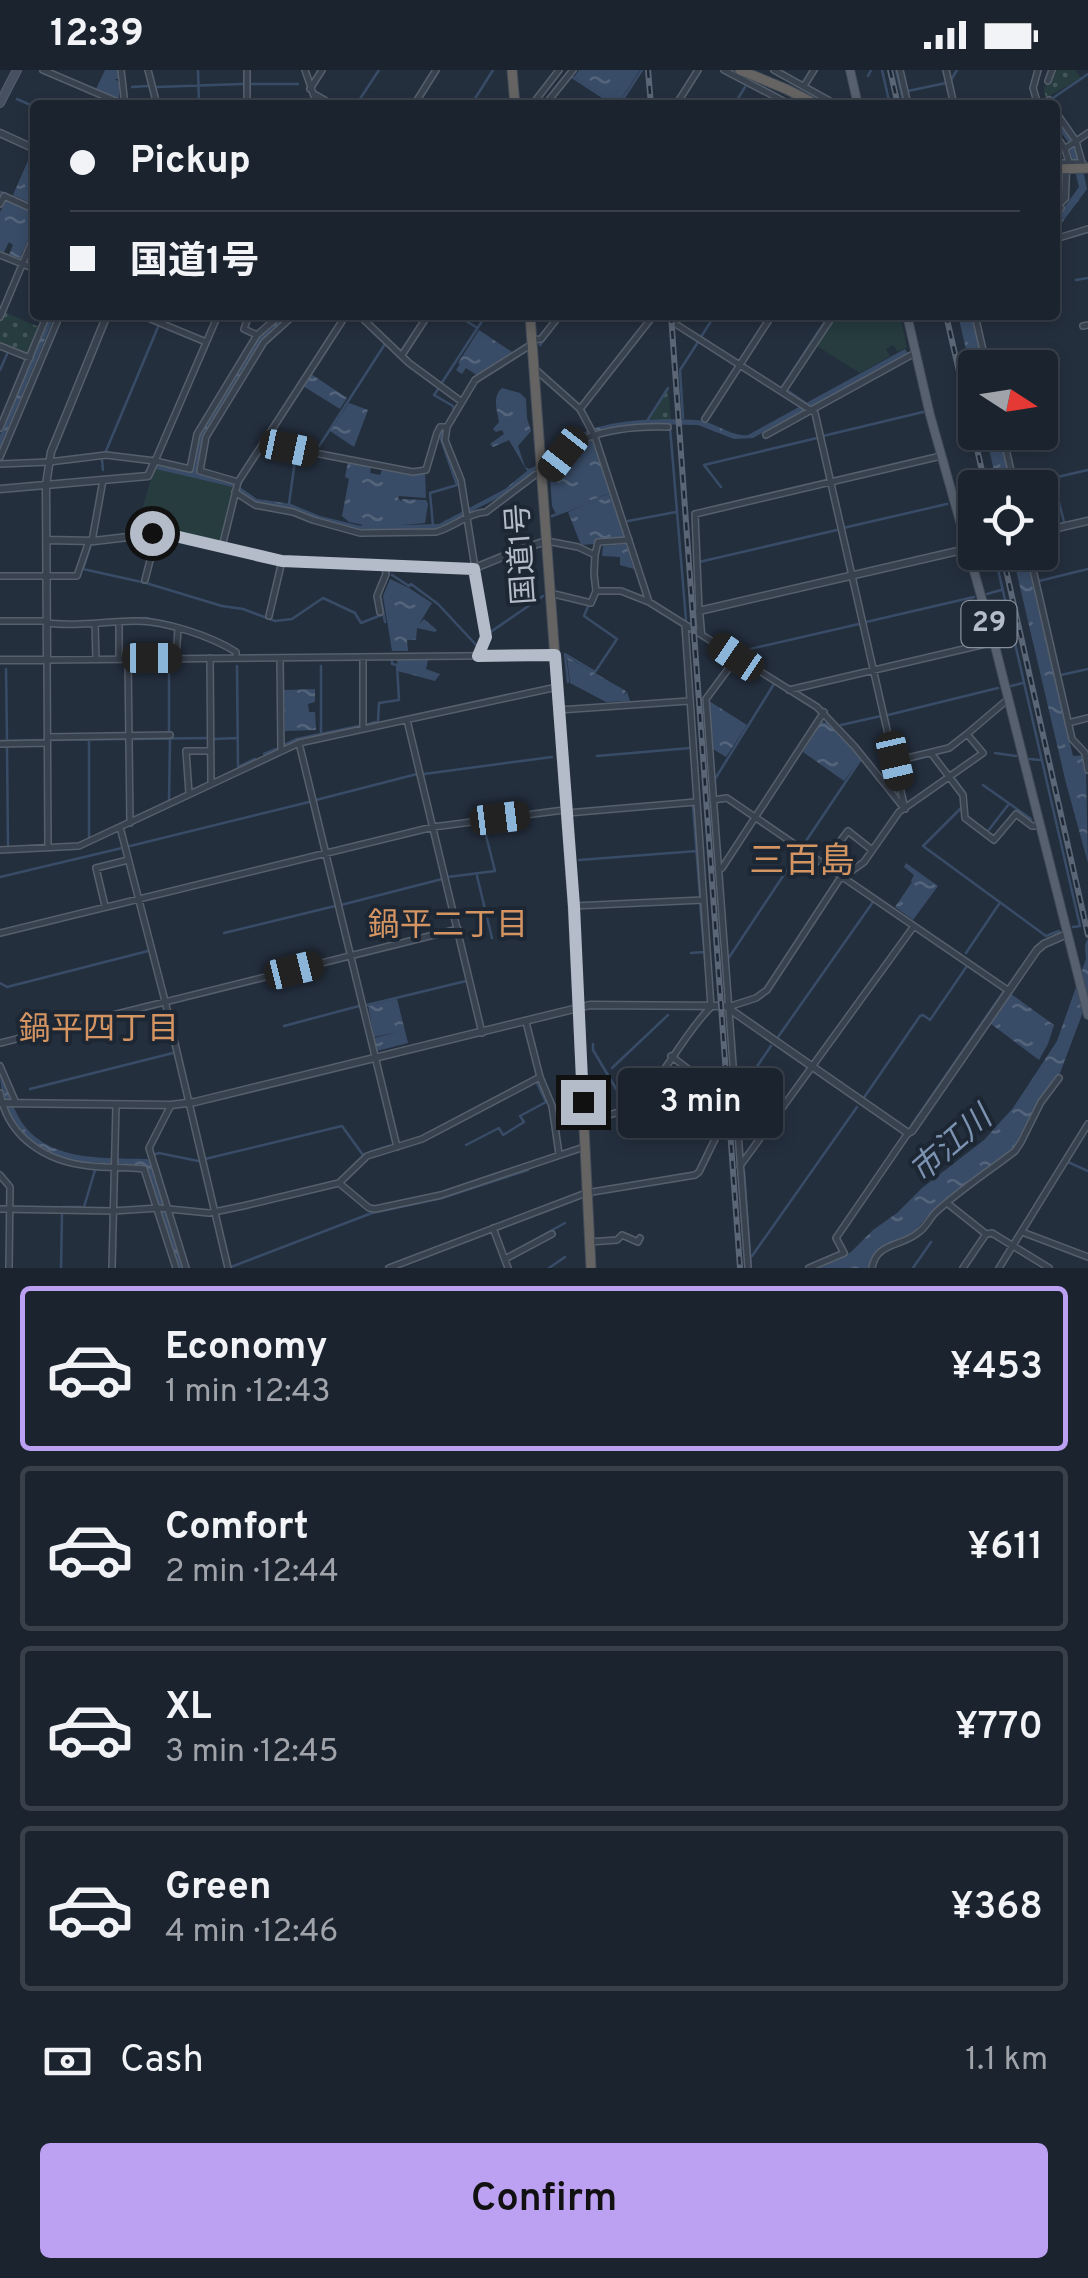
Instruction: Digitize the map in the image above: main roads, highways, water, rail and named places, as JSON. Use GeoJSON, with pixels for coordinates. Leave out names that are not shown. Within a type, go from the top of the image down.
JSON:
{"type":"FeatureCollection","features":[{"type":"Feature","properties":{"kind":"highway"},"geometry":{"type":"LineString","coordinates":[[512,70],[515,100]]}},
{"type":"Feature","properties":{"kind":"highway"},"geometry":{"type":"LineString","coordinates":[[740,70],[808,100]]}},
{"type":"Feature","properties":{"kind":"highway"},"geometry":{"type":"LineString","coordinates":[[756,70],[786,89]]}},
{"type":"Feature","properties":{"kind":"highway","name":"国道1号"},"geometry":{"type":"LineString","coordinates":[[530,320],[574,906],[591,1268]]}},
{"type":"Feature","properties":{"kind":"main road"},"geometry":{"type":"LineString","coordinates":[[0,103],[17,70]]}},
{"type":"Feature","properties":{"kind":"main road"},"geometry":{"type":"LineString","coordinates":[[850,70],[857,100]]}},
{"type":"Feature","properties":{"kind":"main road","name":"29"},"geometry":{"type":"LineString","coordinates":[[908,320],[941,456],[958,506]]}},
{"type":"Feature","properties":{"kind":"main road","name":"29"},"geometry":{"type":"LineString","coordinates":[[977,570],[1087,1012]]}},
{"type":"Feature","properties":{"kind":"water"},"geometry":{"type":"Polygon","coordinates":[[[105,70],[118,70],[115,79],[120,83],[119,99],[96,89],[105,70]]]}},
{"type":"Feature","properties":{"kind":"water"},"geometry":{"type":"Polygon","coordinates":[[[579,70],[640,70],[620,100],[609,100],[574,77],[579,70]]]}},
{"type":"Feature","properties":{"kind":"water"},"geometry":{"type":"Polygon","coordinates":[[[1060,122],[1076,150],[1087,189],[1060,225],[1060,213],[1079,187],[1068,142],[1060,131],[1060,122]]]}},
{"type":"Feature","properties":{"kind":"water"},"geometry":{"type":"Polygon","coordinates":[[[30,156],[30,203],[13,195],[30,156]]]}},
{"type":"Feature","properties":{"kind":"water"},"geometry":{"type":"Polygon","coordinates":[[[6,201],[30,210],[30,235],[20,258],[9,255],[13,245],[9,242],[4,252],[0,251],[0,212],[6,201]]]}},
{"type":"Feature","properties":{"kind":"water"},"geometry":{"type":"Polygon","coordinates":[[[48,320],[53,320],[0,447],[0,435],[48,320]]]}},
{"type":"Feature","properties":{"kind":"water"},"geometry":{"type":"Polygon","coordinates":[[[278,320],[286,320],[264,339],[204,436],[197,474],[234,483],[257,499],[291,504],[361,526],[342,516],[348,462],[371,467],[370,473],[380,475],[382,470],[408,475],[425,473],[426,498],[398,498],[426,500],[425,523],[400,525],[439,524],[505,489],[527,471],[509,440],[493,447],[490,444],[504,434],[493,429],[499,422],[496,400],[502,388],[526,399],[531,431],[518,446],[529,469],[586,431],[616,423],[696,420],[748,435],[905,349],[908,354],[753,438],[734,439],[698,425],[633,424],[583,437],[561,452],[549,468],[436,529],[361,531],[256,503],[233,487],[156,469],[157,466],[192,472],[199,435],[260,336],[278,320]]]}},
{"type":"Feature","properties":{"kind":"water"},"geometry":{"type":"Polygon","coordinates":[[[959,320],[973,320],[980,350],[966,350],[959,320]]]}},
{"type":"Feature","properties":{"kind":"water"},"geometry":{"type":"Polygon","coordinates":[[[479,330],[512,352],[478,376],[466,368],[462,374],[456,370],[458,363],[479,330]]]}},
{"type":"Feature","properties":{"kind":"water"},"geometry":{"type":"Polygon","coordinates":[[[311,374],[347,398],[340,409],[303,386],[311,374]]]}},
{"type":"Feature","properties":{"kind":"water"},"geometry":{"type":"Polygon","coordinates":[[[349,403],[368,410],[354,447],[330,431],[349,403]]]}},
{"type":"Feature","properties":{"kind":"water"},"geometry":{"type":"Polygon","coordinates":[[[592,440],[610,493],[556,514],[550,478],[557,475],[554,469],[571,451],[592,440]]]}},
{"type":"Feature","properties":{"kind":"water"},"geometry":{"type":"Polygon","coordinates":[[[989,450],[1003,450],[1007,470],[994,470],[989,450]]]}},
{"type":"Feature","properties":{"kind":"water"},"geometry":{"type":"Polygon","coordinates":[[[610,495],[625,538],[581,545],[568,512],[610,495]]]}},
{"type":"Feature","properties":{"kind":"water"},"geometry":{"type":"Polygon","coordinates":[[[626,544],[634,569],[620,565],[620,557],[602,556],[603,546],[626,544]]]}},
{"type":"Feature","properties":{"kind":"water"},"geometry":{"type":"Polygon","coordinates":[[[1016,570],[1029,570],[1073,756],[1088,755],[1088,863],[1016,570]]]}},
{"type":"Feature","properties":{"kind":"water"},"geometry":{"type":"Polygon","coordinates":[[[390,579],[432,603],[419,624],[424,619],[437,630],[417,628],[416,640],[407,640],[408,651],[392,651],[383,596],[390,579]]]}},
{"type":"Feature","properties":{"kind":"water"},"geometry":{"type":"Polygon","coordinates":[[[567,657],[626,691],[624,695],[627,692],[630,701],[606,702],[570,683],[567,657]]]}},
{"type":"Feature","properties":{"kind":"water"},"geometry":{"type":"Polygon","coordinates":[[[397,660],[428,660],[426,669],[440,674],[435,681],[398,671],[397,660]]]}},
{"type":"Feature","properties":{"kind":"water"},"geometry":{"type":"Polygon","coordinates":[[[315,689],[315,702],[308,704],[309,712],[315,712],[316,730],[285,731],[284,690],[315,689]]]}},
{"type":"Feature","properties":{"kind":"water"},"geometry":{"type":"Polygon","coordinates":[[[709,701],[747,725],[726,757],[713,749],[709,701]]]}},
{"type":"Feature","properties":{"kind":"water"},"geometry":{"type":"Polygon","coordinates":[[[827,720],[860,759],[844,781],[803,752],[822,721],[827,720]]]}},
{"type":"Feature","properties":{"kind":"water"},"geometry":{"type":"Polygon","coordinates":[[[906,863],[938,886],[913,920],[895,907],[914,875],[904,867],[906,863]]]}},
{"type":"Feature","properties":{"kind":"water"},"geometry":{"type":"Polygon","coordinates":[[[1088,939],[1088,1004],[1060,1073],[1037,1102],[1014,1147],[932,1211],[915,1231],[883,1246],[868,1268],[817,1268],[851,1252],[922,1188],[984,1140],[1013,1108],[1057,1041],[1086,959],[1088,939]]]}},
{"type":"Feature","properties":{"kind":"water"},"geometry":{"type":"Polygon","coordinates":[[[1011,994],[1054,1025],[1039,1060],[990,1023],[1011,994]]]}},
{"type":"Feature","properties":{"kind":"water"},"geometry":{"type":"Polygon","coordinates":[[[397,999],[408,1043],[377,1051],[374,1038],[398,1032],[374,1037],[368,1006],[397,999]]]}},
{"type":"Feature","properties":{"kind":"water"},"geometry":{"type":"Polygon","coordinates":[[[0,1071],[18,1116],[42,1142],[75,1154],[147,1159],[153,1164],[184,1268],[178,1268],[145,1166],[74,1160],[43,1149],[29,1139],[12,1117],[2,1092],[0,1071]]]}},
{"type":"Feature","properties":{"kind":"waterway"},"geometry":{"type":"LineString","coordinates":[[198,70],[199,100]]}},
{"type":"Feature","properties":{"kind":"waterway"},"geometry":{"type":"LineString","coordinates":[[359,100],[379,70]]}},
{"type":"Feature","properties":{"kind":"waterway"},"geometry":{"type":"LineString","coordinates":[[474,100],[493,70]]}},
{"type":"Feature","properties":{"kind":"waterway"},"geometry":{"type":"LineString","coordinates":[[622,100],[642,70]]}},
{"type":"Feature","properties":{"kind":"waterway"},"geometry":{"type":"LineString","coordinates":[[868,76],[871,70]]}},
{"type":"Feature","properties":{"kind":"waterway"},"geometry":{"type":"LineString","coordinates":[[882,70],[889,100]]}},
{"type":"Feature","properties":{"kind":"waterway"},"geometry":{"type":"LineString","coordinates":[[896,70],[903,100]]}},
{"type":"Feature","properties":{"kind":"waterway"},"geometry":{"type":"LineString","coordinates":[[951,80],[957,70]]}},
{"type":"Feature","properties":{"kind":"waterway"},"geometry":{"type":"LineString","coordinates":[[1053,98],[1088,74]]}},
{"type":"Feature","properties":{"kind":"waterway"},"geometry":{"type":"LineString","coordinates":[[572,77],[607,100]]}},
{"type":"Feature","properties":{"kind":"waterway"},"geometry":{"type":"LineString","coordinates":[[908,91],[946,83]]}},
{"type":"Feature","properties":{"kind":"waterway"},"geometry":{"type":"LineString","coordinates":[[157,87],[242,84]]}},
{"type":"Feature","properties":{"kind":"waterway"},"geometry":{"type":"LineString","coordinates":[[252,84],[298,84]]}},
{"type":"Feature","properties":{"kind":"waterway"},"geometry":{"type":"LineString","coordinates":[[132,87],[148,86]]}},
{"type":"Feature","properties":{"kind":"waterway"},"geometry":{"type":"LineString","coordinates":[[737,100],[745,87]]}},
{"type":"Feature","properties":{"kind":"waterway"},"geometry":{"type":"LineString","coordinates":[[17,99],[30,105]]}},
{"type":"Feature","properties":{"kind":"waterway"},"geometry":{"type":"LineString","coordinates":[[0,192],[30,204]]}},
{"type":"Feature","properties":{"kind":"waterway"},"geometry":{"type":"LineString","coordinates":[[1076,280],[1088,278]]}},
{"type":"Feature","properties":{"kind":"waterway"},"geometry":{"type":"LineString","coordinates":[[464,320],[476,327]]}},
{"type":"Feature","properties":{"kind":"waterway"},"geometry":{"type":"LineString","coordinates":[[441,384],[483,320]]}},
{"type":"Feature","properties":{"kind":"waterway"},"geometry":{"type":"LineString","coordinates":[[701,337],[712,320]]}},
{"type":"Feature","properties":{"kind":"waterway"},"geometry":{"type":"LineString","coordinates":[[782,387],[826,320]]}},
{"type":"Feature","properties":{"kind":"waterway"},"geometry":{"type":"LineString","coordinates":[[106,451],[158,327]]}},
{"type":"Feature","properties":{"kind":"waterway"},"geometry":{"type":"LineString","coordinates":[[540,345],[546,336]]}},
{"type":"Feature","properties":{"kind":"waterway"},"geometry":{"type":"LineString","coordinates":[[683,418],[680,370],[698,342]]}},
{"type":"Feature","properties":{"kind":"waterway"},"geometry":{"type":"LineString","coordinates":[[316,451],[385,344]]}},
{"type":"Feature","properties":{"kind":"waterway"},"geometry":{"type":"LineString","coordinates":[[0,370],[7,354]]}},
{"type":"Feature","properties":{"kind":"waterway"},"geometry":{"type":"LineString","coordinates":[[439,388],[434,395],[454,410]]}},
{"type":"Feature","properties":{"kind":"waterway"},"geometry":{"type":"LineString","coordinates":[[647,421],[668,388]]}},
{"type":"Feature","properties":{"kind":"waterway"},"geometry":{"type":"LineString","coordinates":[[788,391],[807,404]]}},
{"type":"Feature","properties":{"kind":"waterway"},"geometry":{"type":"LineString","coordinates":[[823,436],[923,412]]}},
{"type":"Feature","properties":{"kind":"waterway"},"geometry":{"type":"LineString","coordinates":[[670,427],[686,620]]}},
{"type":"Feature","properties":{"kind":"waterway"},"geometry":{"type":"LineString","coordinates":[[433,526],[430,493],[457,485],[442,432]]}},
{"type":"Feature","properties":{"kind":"waterway"},"geometry":{"type":"LineString","coordinates":[[721,487],[704,465],[817,438]]}},
{"type":"Feature","properties":{"kind":"waterway"},"geometry":{"type":"LineString","coordinates":[[289,504],[296,453]]}},
{"type":"Feature","properties":{"kind":"waterway"},"geometry":{"type":"LineString","coordinates":[[102,460],[103,470]]}},
{"type":"Feature","properties":{"kind":"waterway"},"geometry":{"type":"LineString","coordinates":[[1064,522],[1053,478],[1088,470]]}},
{"type":"Feature","properties":{"kind":"waterway"},"geometry":{"type":"LineString","coordinates":[[552,516],[612,494]]}},
{"type":"Feature","properties":{"kind":"waterway"},"geometry":{"type":"LineString","coordinates":[[843,528],[947,504]]}},
{"type":"Feature","properties":{"kind":"waterway"},"geometry":{"type":"LineString","coordinates":[[628,521],[676,512]]}},
{"type":"Feature","properties":{"kind":"waterway"},"geometry":{"type":"LineString","coordinates":[[699,562],[837,530]]}},
{"type":"Feature","properties":{"kind":"waterway"},"geometry":{"type":"LineString","coordinates":[[91,544],[83,569],[243,609],[275,621],[292,619],[323,598],[355,613],[361,623],[384,614]]}},
{"type":"Feature","properties":{"kind":"waterway"},"geometry":{"type":"LineString","coordinates":[[1039,581],[1088,569]]}},
{"type":"Feature","properties":{"kind":"waterway"},"geometry":{"type":"LineString","coordinates":[[385,582],[389,570]]}},
{"type":"Feature","properties":{"kind":"waterway"},"geometry":{"type":"LineString","coordinates":[[998,570],[1080,926],[1073,927]]}},
{"type":"Feature","properties":{"kind":"waterway"},"geometry":{"type":"LineString","coordinates":[[392,575],[438,604],[478,647],[482,639]]}},
{"type":"Feature","properties":{"kind":"waterway"},"geometry":{"type":"LineString","coordinates":[[987,594],[1001,590]]}},
{"type":"Feature","properties":{"kind":"waterway"},"geometry":{"type":"LineString","coordinates":[[380,594],[385,622]]}},
{"type":"Feature","properties":{"kind":"waterway"},"geometry":{"type":"LineString","coordinates":[[489,633],[543,596]]}},
{"type":"Feature","properties":{"kind":"waterway"},"geometry":{"type":"LineString","coordinates":[[866,622],[974,597]]}},
{"type":"Feature","properties":{"kind":"waterway"},"geometry":{"type":"LineString","coordinates":[[568,682],[565,654],[595,672],[617,639],[584,616],[589,604]]}},
{"type":"Feature","properties":{"kind":"waterway"},"geometry":{"type":"LineString","coordinates":[[123,619],[164,622]]}},
{"type":"Feature","properties":{"kind":"waterway"},"geometry":{"type":"LineString","coordinates":[[56,621],[65,622]]}},
{"type":"Feature","properties":{"kind":"waterway"},"geometry":{"type":"LineString","coordinates":[[737,652],[859,624]]}},
{"type":"Feature","properties":{"kind":"waterway"},"geometry":{"type":"LineString","coordinates":[[210,636],[225,643]]}},
{"type":"Feature","properties":{"kind":"waterway"},"geometry":{"type":"LineString","coordinates":[[366,725],[378,721],[379,703],[399,700],[397,665],[392,660]]}},
{"type":"Feature","properties":{"kind":"waterway"},"geometry":{"type":"LineString","coordinates":[[169,666],[169,733]]}},
{"type":"Feature","properties":{"kind":"waterway"},"geometry":{"type":"LineString","coordinates":[[237,666],[238,767],[255,759]]}},
{"type":"Feature","properties":{"kind":"waterway"},"geometry":{"type":"LineString","coordinates":[[321,666],[321,734]]}},
{"type":"Feature","properties":{"kind":"waterway"},"geometry":{"type":"LineString","coordinates":[[6,669],[7,740]]}},
{"type":"Feature","properties":{"kind":"waterway"},"geometry":{"type":"LineString","coordinates":[[1061,675],[1088,669]]}},
{"type":"Feature","properties":{"kind":"waterway"},"geometry":{"type":"LineString","coordinates":[[1011,686],[1023,683]]}},
{"type":"Feature","properties":{"kind":"waterway"},"geometry":{"type":"LineString","coordinates":[[715,791],[715,779],[774,684]]}},
{"type":"Feature","properties":{"kind":"waterway"},"geometry":{"type":"LineString","coordinates":[[888,715],[998,688]]}},
{"type":"Feature","properties":{"kind":"waterway"},"geometry":{"type":"LineString","coordinates":[[841,725],[881,716]]}},
{"type":"Feature","properties":{"kind":"waterway"},"geometry":{"type":"LineString","coordinates":[[284,745],[359,726]]}},
{"type":"Feature","properties":{"kind":"waterway"},"geometry":{"type":"LineString","coordinates":[[134,739],[208,738]]}},
{"type":"Feature","properties":{"kind":"waterway"},"geometry":{"type":"LineString","coordinates":[[214,739],[237,738]]}},
{"type":"Feature","properties":{"kind":"waterway"},"geometry":{"type":"LineString","coordinates":[[89,739],[89,837]]}},
{"type":"Feature","properties":{"kind":"waterway"},"geometry":{"type":"LineString","coordinates":[[52,740],[125,739]]}},
{"type":"Feature","properties":{"kind":"waterway"},"geometry":{"type":"LineString","coordinates":[[0,741],[44,740]]}},
{"type":"Feature","properties":{"kind":"waterway"},"geometry":{"type":"LineString","coordinates":[[169,800],[170,740]]}},
{"type":"Feature","properties":{"kind":"waterway"},"geometry":{"type":"LineString","coordinates":[[7,748],[8,845]]}},
{"type":"Feature","properties":{"kind":"waterway"},"geometry":{"type":"LineString","coordinates":[[597,756],[690,748]]}},
{"type":"Feature","properties":{"kind":"waterway"},"geometry":{"type":"LineString","coordinates":[[264,754],[276,749]]}},
{"type":"Feature","properties":{"kind":"waterway"},"geometry":{"type":"LineString","coordinates":[[995,753],[1016,756]]}},
{"type":"Feature","properties":{"kind":"waterway"},"geometry":{"type":"LineString","coordinates":[[901,763],[929,756]]}},
{"type":"Feature","properties":{"kind":"waterway"},"geometry":{"type":"LineString","coordinates":[[424,774],[552,757]]}},
{"type":"Feature","properties":{"kind":"waterway"},"geometry":{"type":"LineString","coordinates":[[804,844],[861,759]]}},
{"type":"Feature","properties":{"kind":"waterway"},"geometry":{"type":"LineString","coordinates":[[1029,759],[1041,760]]}},
{"type":"Feature","properties":{"kind":"waterway"},"geometry":{"type":"LineString","coordinates":[[316,800],[417,774]]}},
{"type":"Feature","properties":{"kind":"waterway"},"geometry":{"type":"LineString","coordinates":[[954,778],[965,793]]}},
{"type":"Feature","properties":{"kind":"waterway"},"geometry":{"type":"LineString","coordinates":[[983,785],[1031,819]]}},
{"type":"Feature","properties":{"kind":"waterway"},"geometry":{"type":"LineString","coordinates":[[126,847],[309,802]]}},
{"type":"Feature","properties":{"kind":"waterway"},"geometry":{"type":"LineString","coordinates":[[988,831],[1008,805]]}},
{"type":"Feature","properties":{"kind":"waterway"},"geometry":{"type":"LineString","coordinates":[[693,806],[700,897]]}},
{"type":"Feature","properties":{"kind":"waterway"},"geometry":{"type":"LineString","coordinates":[[961,808],[923,846],[1046,936],[1059,931]]}},
{"type":"Feature","properties":{"kind":"waterway"},"geometry":{"type":"LineString","coordinates":[[448,877],[495,871],[483,824]]}},
{"type":"Feature","properties":{"kind":"waterway"},"geometry":{"type":"LineString","coordinates":[[0,877],[122,848]]}},
{"type":"Feature","properties":{"kind":"waterway"},"geometry":{"type":"LineString","coordinates":[[579,860],[697,851]]}},
{"type":"Feature","properties":{"kind":"waterway"},"geometry":{"type":"LineString","coordinates":[[728,959],[799,852]]}},
{"type":"Feature","properties":{"kind":"waterway"},"geometry":{"type":"LineString","coordinates":[[477,876],[492,938]]}},
{"type":"Feature","properties":{"kind":"waterway"},"geometry":{"type":"LineString","coordinates":[[341,905],[442,879]]}},
{"type":"Feature","properties":{"kind":"waterway"},"geometry":{"type":"LineString","coordinates":[[778,1037],[873,902]]}},
{"type":"Feature","properties":{"kind":"waterway"},"geometry":{"type":"LineString","coordinates":[[700,903],[708,991]]}},
{"type":"Feature","properties":{"kind":"waterway"},"geometry":{"type":"LineString","coordinates":[[966,953],[999,904]]}},
{"type":"Feature","properties":{"kind":"waterway"},"geometry":{"type":"LineString","coordinates":[[224,933],[335,906]]}},
{"type":"Feature","properties":{"kind":"waterway"},"geometry":{"type":"LineString","coordinates":[[0,983],[7,987],[148,951]]}},
{"type":"Feature","properties":{"kind":"waterway"},"geometry":{"type":"LineString","coordinates":[[691,953],[704,952]]}},
{"type":"Feature","properties":{"kind":"waterway"},"geometry":{"type":"LineString","coordinates":[[863,1099],[920,1016],[930,1020],[967,966]]}},
{"type":"Feature","properties":{"kind":"waterway"},"geometry":{"type":"LineString","coordinates":[[367,1005],[466,981]]}},
{"type":"Feature","properties":{"kind":"waterway"},"geometry":{"type":"LineString","coordinates":[[911,1126],[1004,991]]}},
{"type":"Feature","properties":{"kind":"waterway"},"geometry":{"type":"LineString","coordinates":[[284,1026],[359,1006]]}},
{"type":"Feature","properties":{"kind":"waterway"},"geometry":{"type":"LineString","coordinates":[[612,1068],[668,1015]]}},
{"type":"Feature","properties":{"kind":"waterway"},"geometry":{"type":"LineString","coordinates":[[593,1044],[625,1104]]}},
{"type":"Feature","properties":{"kind":"waterway"},"geometry":{"type":"LineString","coordinates":[[738,1094],[771,1046]]}},
{"type":"Feature","properties":{"kind":"waterway"},"geometry":{"type":"LineString","coordinates":[[30,1089],[173,1053]]}},
{"type":"Feature","properties":{"kind":"waterway"},"geometry":{"type":"LineString","coordinates":[[518,1086],[535,1077]]}},
{"type":"Feature","properties":{"kind":"waterway"},"geometry":{"type":"LineString","coordinates":[[466,1145],[499,1128],[503,1135],[524,1122],[520,1116],[546,1102],[537,1083]]}},
{"type":"Feature","properties":{"kind":"waterway"},"geometry":{"type":"LineString","coordinates":[[752,1256],[857,1107]]}},
{"type":"Feature","properties":{"kind":"waterway"},"geometry":{"type":"LineString","coordinates":[[205,1159],[342,1126],[363,1155]]}},
{"type":"Feature","properties":{"kind":"waterway"},"geometry":{"type":"LineString","coordinates":[[370,1152],[392,1145]]}},
{"type":"Feature","properties":{"kind":"waterway"},"geometry":{"type":"LineString","coordinates":[[153,1155],[198,1161]]}},
{"type":"Feature","properties":{"kind":"waterway"},"geometry":{"type":"LineString","coordinates":[[1068,1162],[1088,1171]]}},
{"type":"Feature","properties":{"kind":"waterway"},"geometry":{"type":"LineString","coordinates":[[84,1207],[95,1170]]}},
{"type":"Feature","properties":{"kind":"waterway"},"geometry":{"type":"LineString","coordinates":[[231,1267],[372,1213],[442,1198],[528,1170]]}},
{"type":"Feature","properties":{"kind":"waterway"},"geometry":{"type":"LineString","coordinates":[[744,1171],[751,1268]]}},
{"type":"Feature","properties":{"kind":"waterway"},"geometry":{"type":"LineString","coordinates":[[63,1207],[81,1207]]}},
{"type":"Feature","properties":{"kind":"waterway"},"geometry":{"type":"LineString","coordinates":[[61,1268],[62,1213]]}},
{"type":"Feature","properties":{"kind":"waterway"},"geometry":{"type":"LineString","coordinates":[[518,1249],[565,1223]]}},
{"type":"Feature","properties":{"kind":"waterway"},"geometry":{"type":"LineString","coordinates":[[913,1268],[931,1242]]}},
{"type":"Feature","properties":{"kind":"waterway"},"geometry":{"type":"LineString","coordinates":[[549,1268],[565,1257]]}},
{"type":"Feature","properties":{"kind":"railway"},"geometry":{"type":"LineString","coordinates":[[648,70],[651,100]]}},
{"type":"Feature","properties":{"kind":"railway"},"geometry":{"type":"LineString","coordinates":[[890,70],[897,100]]}},
{"type":"Feature","properties":{"kind":"railway"},"geometry":{"type":"LineString","coordinates":[[671,320],[740,1268]]}},
{"type":"Feature","properties":{"kind":"railway"},"geometry":{"type":"LineString","coordinates":[[947,320],[982,470]]}},
{"type":"Feature","properties":{"kind":"railway"},"geometry":{"type":"LineString","coordinates":[[1006,570],[1088,935]]}},
{"type":"Feature","properties":{"kind":"district","name":"三百島"},"geometry":{"type":"Point","coordinates":[802,863]}},
{"type":"Feature","properties":{"kind":"district","name":"鍋平二丁目"},"geometry":{"type":"Point","coordinates":[448,927]}},
{"type":"Feature","properties":{"kind":"district","name":"鍋平四丁目"},"geometry":{"type":"Point","coordinates":[99,1031]}},
{"type":"Feature","properties":{"kind":"water label","name":"市江川"},"geometry":{"type":"Point","coordinates":[952,1146]}}]}
